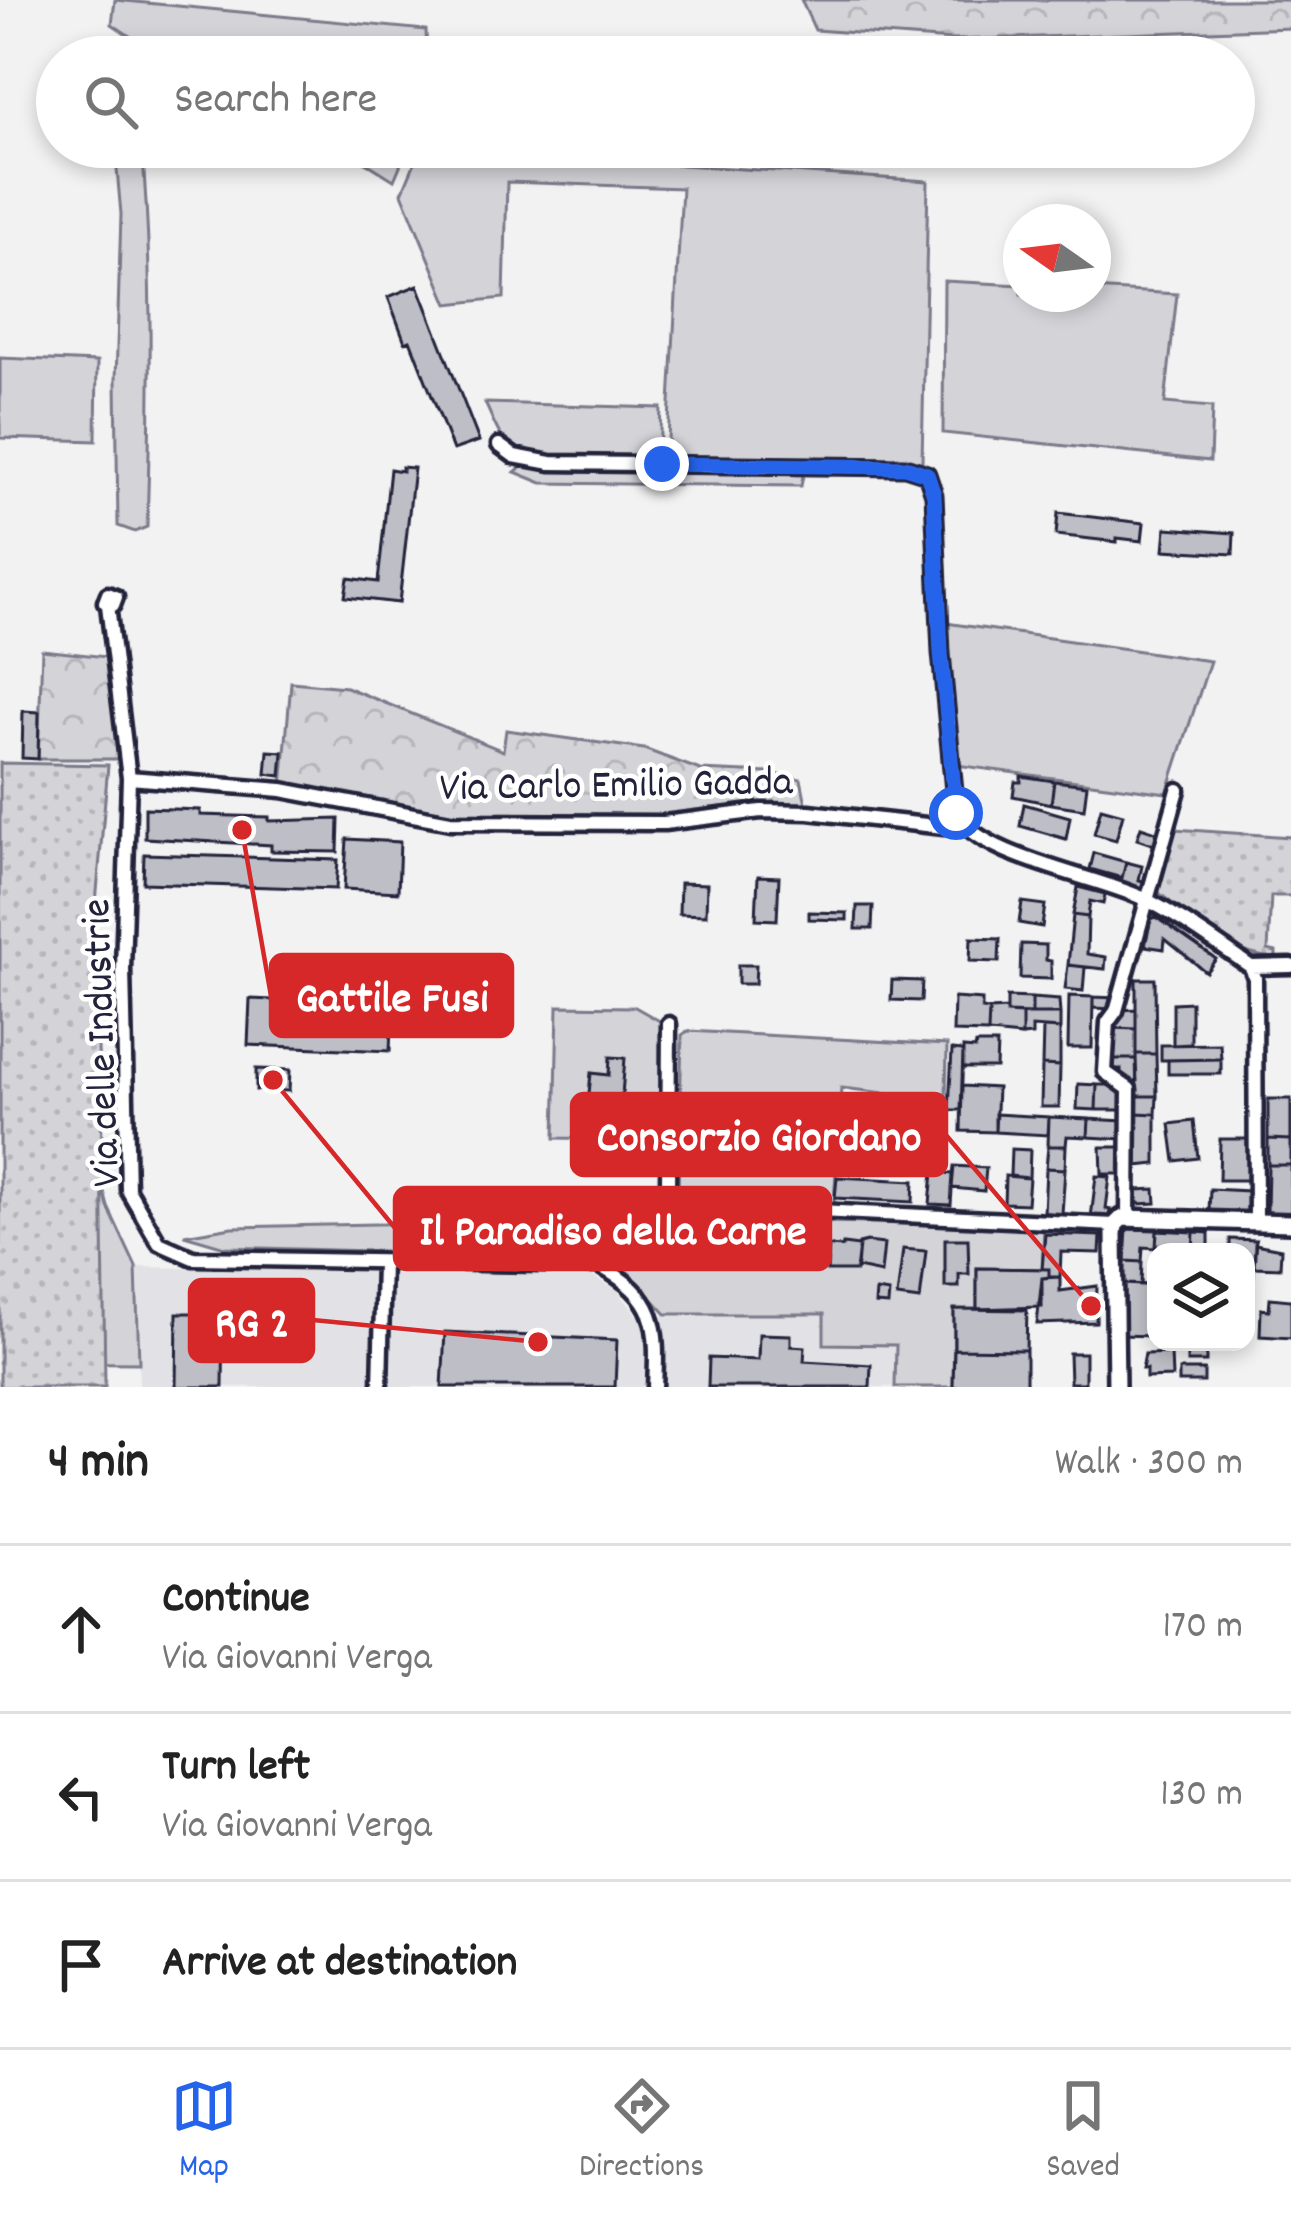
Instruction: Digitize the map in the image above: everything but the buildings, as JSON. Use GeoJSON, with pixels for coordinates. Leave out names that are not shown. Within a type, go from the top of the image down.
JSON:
{"type":"FeatureCollection","features":[{"type":"Feature","properties":{"kind":"street"},"geometry":{"type":"LineString","coordinates":[[499,445],[514,456],[551,464],[905,467],[927,474],[934,495],[951,794],[961,822],[998,847],[1145,899],[1251,967],[1291,966]]}},
{"type":"Feature","properties":{"kind":"street","name":"Via delle Industrie"},"geometry":{"type":"LineString","coordinates":[[110,597],[129,778],[123,969],[128,1190],[144,1223],[159,1243],[193,1258],[598,1265],[622,1278],[642,1300],[658,1330],[655,1387]]}},
{"type":"Feature","properties":{"kind":"street","name":"Via Carlo Emilio Gadda"},"geometry":{"type":"LineString","coordinates":[[129,778],[282,790],[450,823],[664,823],[761,811],[944,826],[961,822]]}},
{"type":"Feature","properties":{"kind":"street"},"geometry":{"type":"LineString","coordinates":[[1116,1387],[1130,1089],[1105,1072],[1108,1022],[1121,995],[1178,790]]}},
{"type":"Feature","properties":{"kind":"street"},"geometry":{"type":"LineString","coordinates":[[1251,967],[1255,978],[1256,1222]]}},
{"type":"Feature","properties":{"kind":"street"},"geometry":{"type":"LineString","coordinates":[[669,1024],[668,1190],[675,1215],[818,1211],[1291,1223]]}},
{"type":"Feature","properties":{"kind":"street"},"geometry":{"type":"LineString","coordinates":[[380,1387],[382,1262]]}},
{"type":"Feature","properties":{"kind":"shaded area"},"geometry":{"type":"Polygon","coordinates":[[[136,1267],[592,1276],[617,1290],[638,1316],[825,1314],[825,1344],[897,1345],[895,1387],[139,1387],[136,1267]]]}},
{"type":"Feature","properties":{"kind":"green space"},"geometry":{"type":"Polygon","coordinates":[[[115,0],[426,30],[426,36],[130,36],[112,24],[115,0]]]}},
{"type":"Feature","properties":{"kind":"green space"},"geometry":{"type":"Polygon","coordinates":[[[801,0],[1291,0],[1291,28],[1065,36],[897,36],[815,30],[801,0]]]}},
{"type":"Feature","properties":{"kind":"green space"},"geometry":{"type":"Polygon","coordinates":[[[117,168],[144,168],[150,337],[147,527],[135,532],[118,526],[121,214],[117,168]]]}},
{"type":"Feature","properties":{"kind":"green space"},"geometry":{"type":"Polygon","coordinates":[[[375,168],[399,168],[394,180],[375,168]]]}},
{"type":"Feature","properties":{"kind":"green space"},"geometry":{"type":"Polygon","coordinates":[[[413,168],[728,168],[928,181],[922,462],[667,457],[682,188],[507,182],[504,298],[448,304],[402,193],[413,168]]]}},
{"type":"Feature","properties":{"kind":"green space"},"geometry":{"type":"Polygon","coordinates":[[[944,281],[1003,284],[1003,312],[1111,312],[1111,290],[1177,294],[1165,403],[1212,407],[1210,461],[943,433],[944,281]]]}},
{"type":"Feature","properties":{"kind":"green space"},"geometry":{"type":"Polygon","coordinates":[[[0,358],[97,362],[96,441],[0,438],[0,358]]]}},
{"type":"Feature","properties":{"kind":"green space"},"geometry":{"type":"Polygon","coordinates":[[[485,403],[661,408],[659,455],[558,457],[520,451],[501,435],[485,403]]]}},
{"type":"Feature","properties":{"kind":"green space"},"geometry":{"type":"Polygon","coordinates":[[[521,467],[804,471],[801,486],[542,483],[515,472],[521,467]]]}},
{"type":"Feature","properties":{"kind":"green space"},"geometry":{"type":"Polygon","coordinates":[[[946,623],[1210,661],[1167,793],[956,765],[946,623]]]}},
{"type":"Feature","properties":{"kind":"green space"},"geometry":{"type":"Polygon","coordinates":[[[42,650],[107,657],[118,759],[38,759],[42,650]]]}},
{"type":"Feature","properties":{"kind":"green space"},"geometry":{"type":"Polygon","coordinates":[[[291,682],[346,687],[503,751],[506,730],[644,749],[700,770],[801,779],[806,804],[665,817],[446,817],[282,787],[291,682]]]}},
{"type":"Feature","properties":{"kind":"green space"},"geometry":{"type":"Polygon","coordinates":[[[0,763],[108,765],[93,938],[102,1137],[105,1387],[0,1387],[0,763]]]}},
{"type":"Feature","properties":{"kind":"green space"},"geometry":{"type":"Polygon","coordinates":[[[1174,829],[1291,837],[1291,896],[1271,896],[1268,950],[1276,952],[1276,958],[1226,943],[1155,890],[1174,829]]]}},
{"type":"Feature","properties":{"kind":"green space"},"geometry":{"type":"Polygon","coordinates":[[[558,1006],[635,1007],[672,1028],[667,1140],[555,1138],[558,1006]]]}},
{"type":"Feature","properties":{"kind":"green space"},"geometry":{"type":"Polygon","coordinates":[[[688,1031],[947,1045],[946,1100],[841,1088],[834,1203],[688,1207],[678,1192],[682,1035],[688,1031]]]}},
{"type":"Feature","properties":{"kind":"green space"},"geometry":{"type":"Polygon","coordinates":[[[102,1184],[136,1267],[139,1363],[0,1362],[102,1184]]]}},
{"type":"Feature","properties":{"kind":"green space"},"geometry":{"type":"Polygon","coordinates":[[[666,1218],[689,1223],[1044,1227],[1042,1269],[977,1268],[977,1309],[954,1310],[953,1387],[895,1387],[896,1345],[824,1344],[824,1314],[666,1314],[628,1272],[597,1257],[225,1247],[184,1235],[232,1227],[666,1218]]]}},
{"type":"Feature","properties":{"kind":"place","name":"Gattile Fusi"},"geometry":{"type":"Point","coordinates":[242,830]}},
{"type":"Feature","properties":{"kind":"place","name":"Il Paradiso della Carne"},"geometry":{"type":"Point","coordinates":[273,1080]}},
{"type":"Feature","properties":{"kind":"place","name":"Consorzio Giordano"},"geometry":{"type":"Point","coordinates":[1091,1306]}},
{"type":"Feature","properties":{"kind":"place","name":"RG 2"},"geometry":{"type":"Point","coordinates":[538,1342]}},
{"type":"Feature","properties":{"kind":"route"},"geometry":{"type":"LineString","coordinates":[[662,464],[905,467],[927,474],[934,495],[941,653],[956,813]]}}]}
